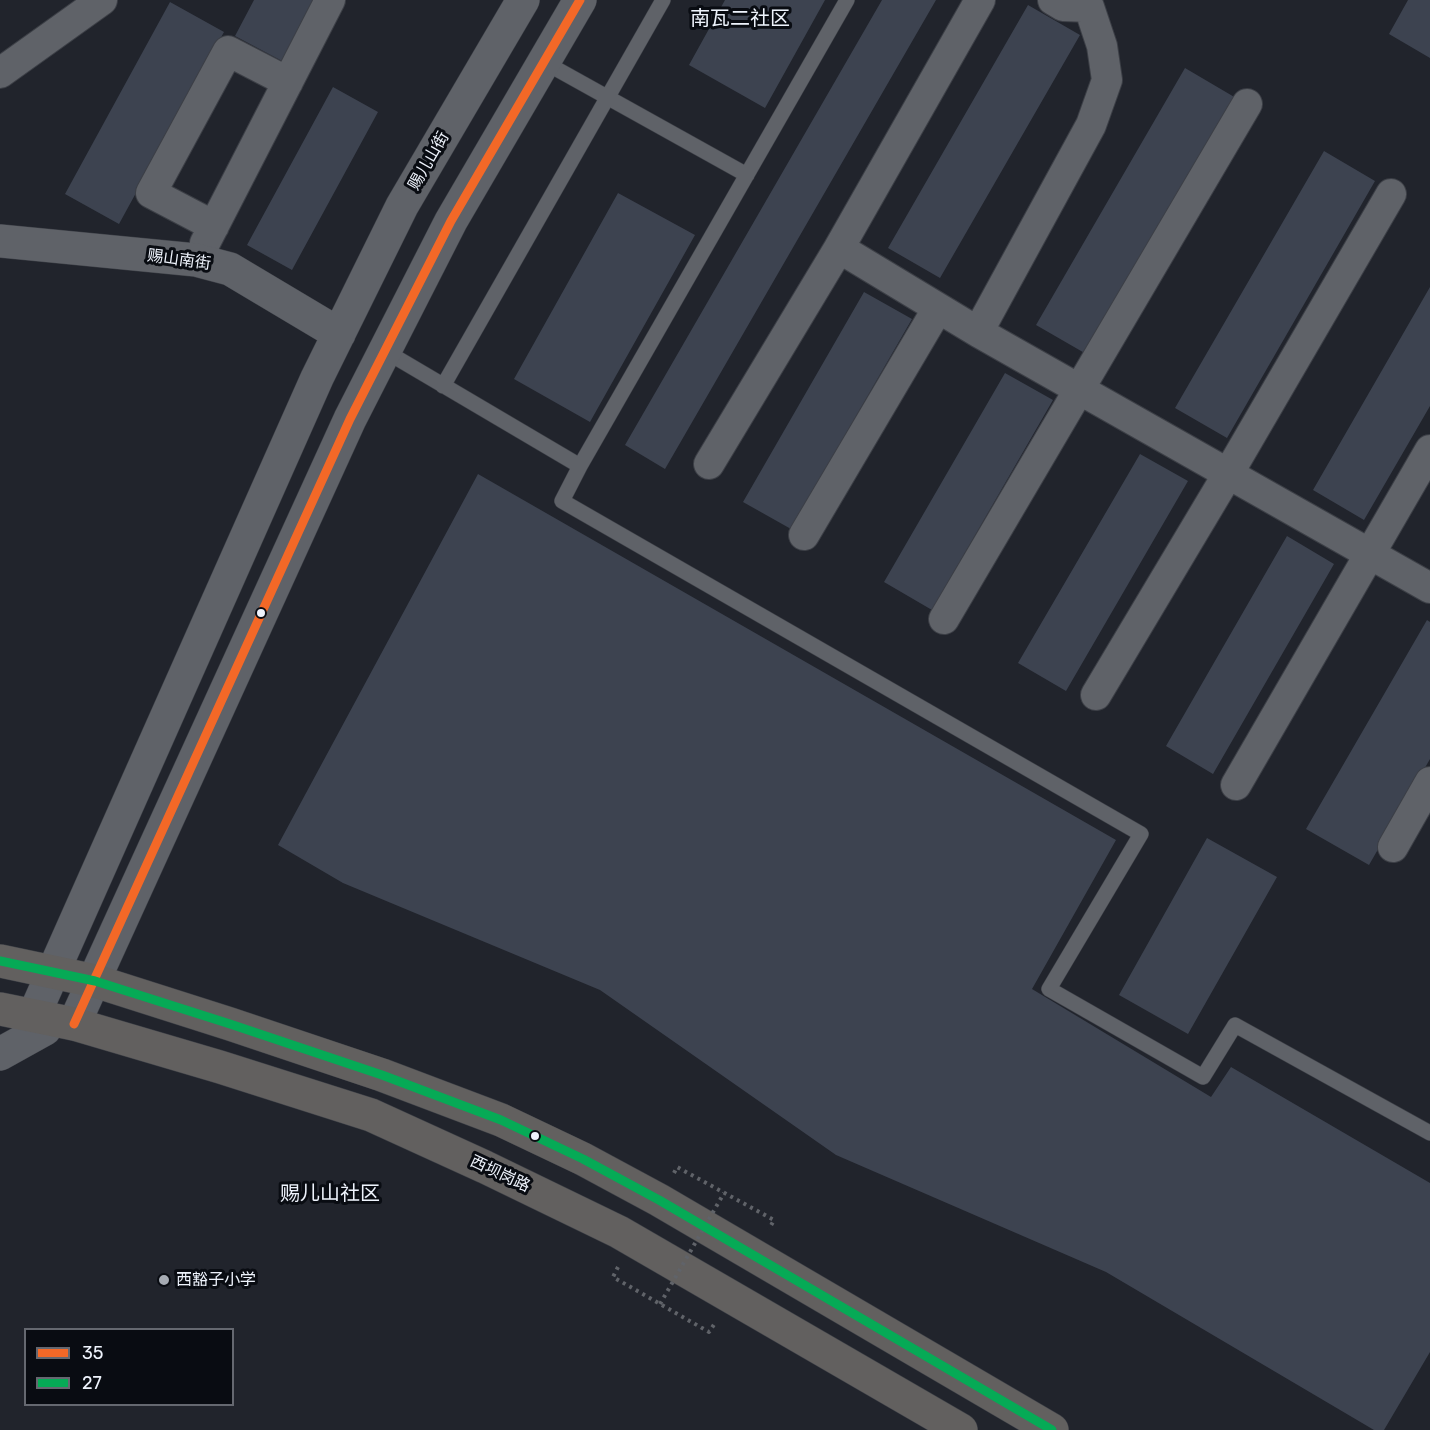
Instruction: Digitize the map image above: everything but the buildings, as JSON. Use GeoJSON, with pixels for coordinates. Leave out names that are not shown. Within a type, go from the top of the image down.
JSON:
{"type":"FeatureCollection","features":[{"type":"Feature","properties":{"kind":"main road","name":"赐儿山街"},"geometry":{"type":"LineString","coordinates":[[53,1019],[54,972],[317,378],[402,206],[523,0]]}},
{"type":"Feature","properties":{"kind":"main road"},"geometry":{"type":"LineString","coordinates":[[0,1054],[45,1029],[95,981],[350,419],[451,221],[580,0]]}},
{"type":"Feature","properties":{"kind":"main road","name":"赐山南街"},"geometry":{"type":"LineString","coordinates":[[0,241],[196,260],[230,269],[339,334]]}},
{"type":"Feature","properties":{"kind":"main road"},"geometry":{"type":"LineString","coordinates":[[0,961],[95,981],[382,1075],[501,1120],[583,1159],[658,1200],[1052,1430]]}},
{"type":"Feature","properties":{"kind":"main road","name":"西坝岗路"},"geometry":{"type":"LineString","coordinates":[[0,1009],[53,1019],[220,1067],[371,1115],[620,1232],[961,1430]]}},
{"type":"Feature","properties":{"kind":"street"},"geometry":{"type":"LineString","coordinates":[[0,73],[102,0]]}},
{"type":"Feature","properties":{"kind":"street"},"geometry":{"type":"LineString","coordinates":[[196,260],[330,0]]}},
{"type":"Feature","properties":{"kind":"street"},"geometry":{"type":"LineString","coordinates":[[710,464],[839,248],[980,0]]}},
{"type":"Feature","properties":{"kind":"street"},"geometry":{"type":"LineString","coordinates":[[978,332],[1090,125],[1107,80],[1102,46],[1087,3],[1064,6],[1053,0]]}},
{"type":"Feature","properties":{"kind":"street"},"geometry":{"type":"LineString","coordinates":[[214,226],[151,193],[228,51],[288,82]]}},
{"type":"Feature","properties":{"kind":"street"},"geometry":{"type":"LineString","coordinates":[[944,619],[1247,104]]}},
{"type":"Feature","properties":{"kind":"street"},"geometry":{"type":"LineString","coordinates":[[1096,695],[1391,194]]}},
{"type":"Feature","properties":{"kind":"street"},"geometry":{"type":"LineString","coordinates":[[839,248],[978,332],[1430,588]]}},
{"type":"Feature","properties":{"kind":"street"},"geometry":{"type":"LineString","coordinates":[[804,535],[938,308]]}},
{"type":"Feature","properties":{"kind":"street"},"geometry":{"type":"LineString","coordinates":[[1236,785],[1430,450]]}},
{"type":"Feature","properties":{"kind":"street"},"geometry":{"type":"LineString","coordinates":[[1393,847],[1430,782]]}},
{"type":"Feature","properties":{"kind":"lane"},"geometry":{"type":"LineString","coordinates":[[443,386],[663,0]]}},
{"type":"Feature","properties":{"kind":"lane"},"geometry":{"type":"LineString","coordinates":[[847,0],[562,501],[1141,834],[1049,989],[1203,1077],[1235,1024],[1430,1133]]}},
{"type":"Feature","properties":{"kind":"lane"},"geometry":{"type":"LineString","coordinates":[[544,63],[747,176]]}},
{"type":"Feature","properties":{"kind":"lane"},"geometry":{"type":"LineString","coordinates":[[384,351],[580,466]]}},
{"type":"Feature","properties":{"kind":"path"},"geometry":{"type":"LineString","coordinates":[[677,1167],[774,1220]]}},
{"type":"Feature","properties":{"kind":"path"},"geometry":{"type":"LineString","coordinates":[[660,1304],[724,1193]]}},
{"type":"Feature","properties":{"kind":"path"},"geometry":{"type":"LineString","coordinates":[[613,1277],[709,1332]]}},
{"type":"Feature","properties":{"kind":"transit line","name":"35"},"geometry":{"type":"LineString","coordinates":[[74,1024],[350,419],[451,221],[580,0]]}},
{"type":"Feature","properties":{"kind":"transit line","name":"27"},"geometry":{"type":"LineString","coordinates":[[0,961],[95,981],[382,1075],[501,1120],[583,1159],[659,1200],[1052,1430]]}},
{"type":"Feature","properties":{"kind":"place","name":"西豁子小学"},"geometry":{"type":"Point","coordinates":[164,1280]}},
{"type":"Feature","properties":{"kind":"district","name":"南瓦二社区"},"geometry":{"type":"Point","coordinates":[740,19]}},
{"type":"Feature","properties":{"kind":"district","name":"赐儿山社区"},"geometry":{"type":"Point","coordinates":[330,1194]}}]}
